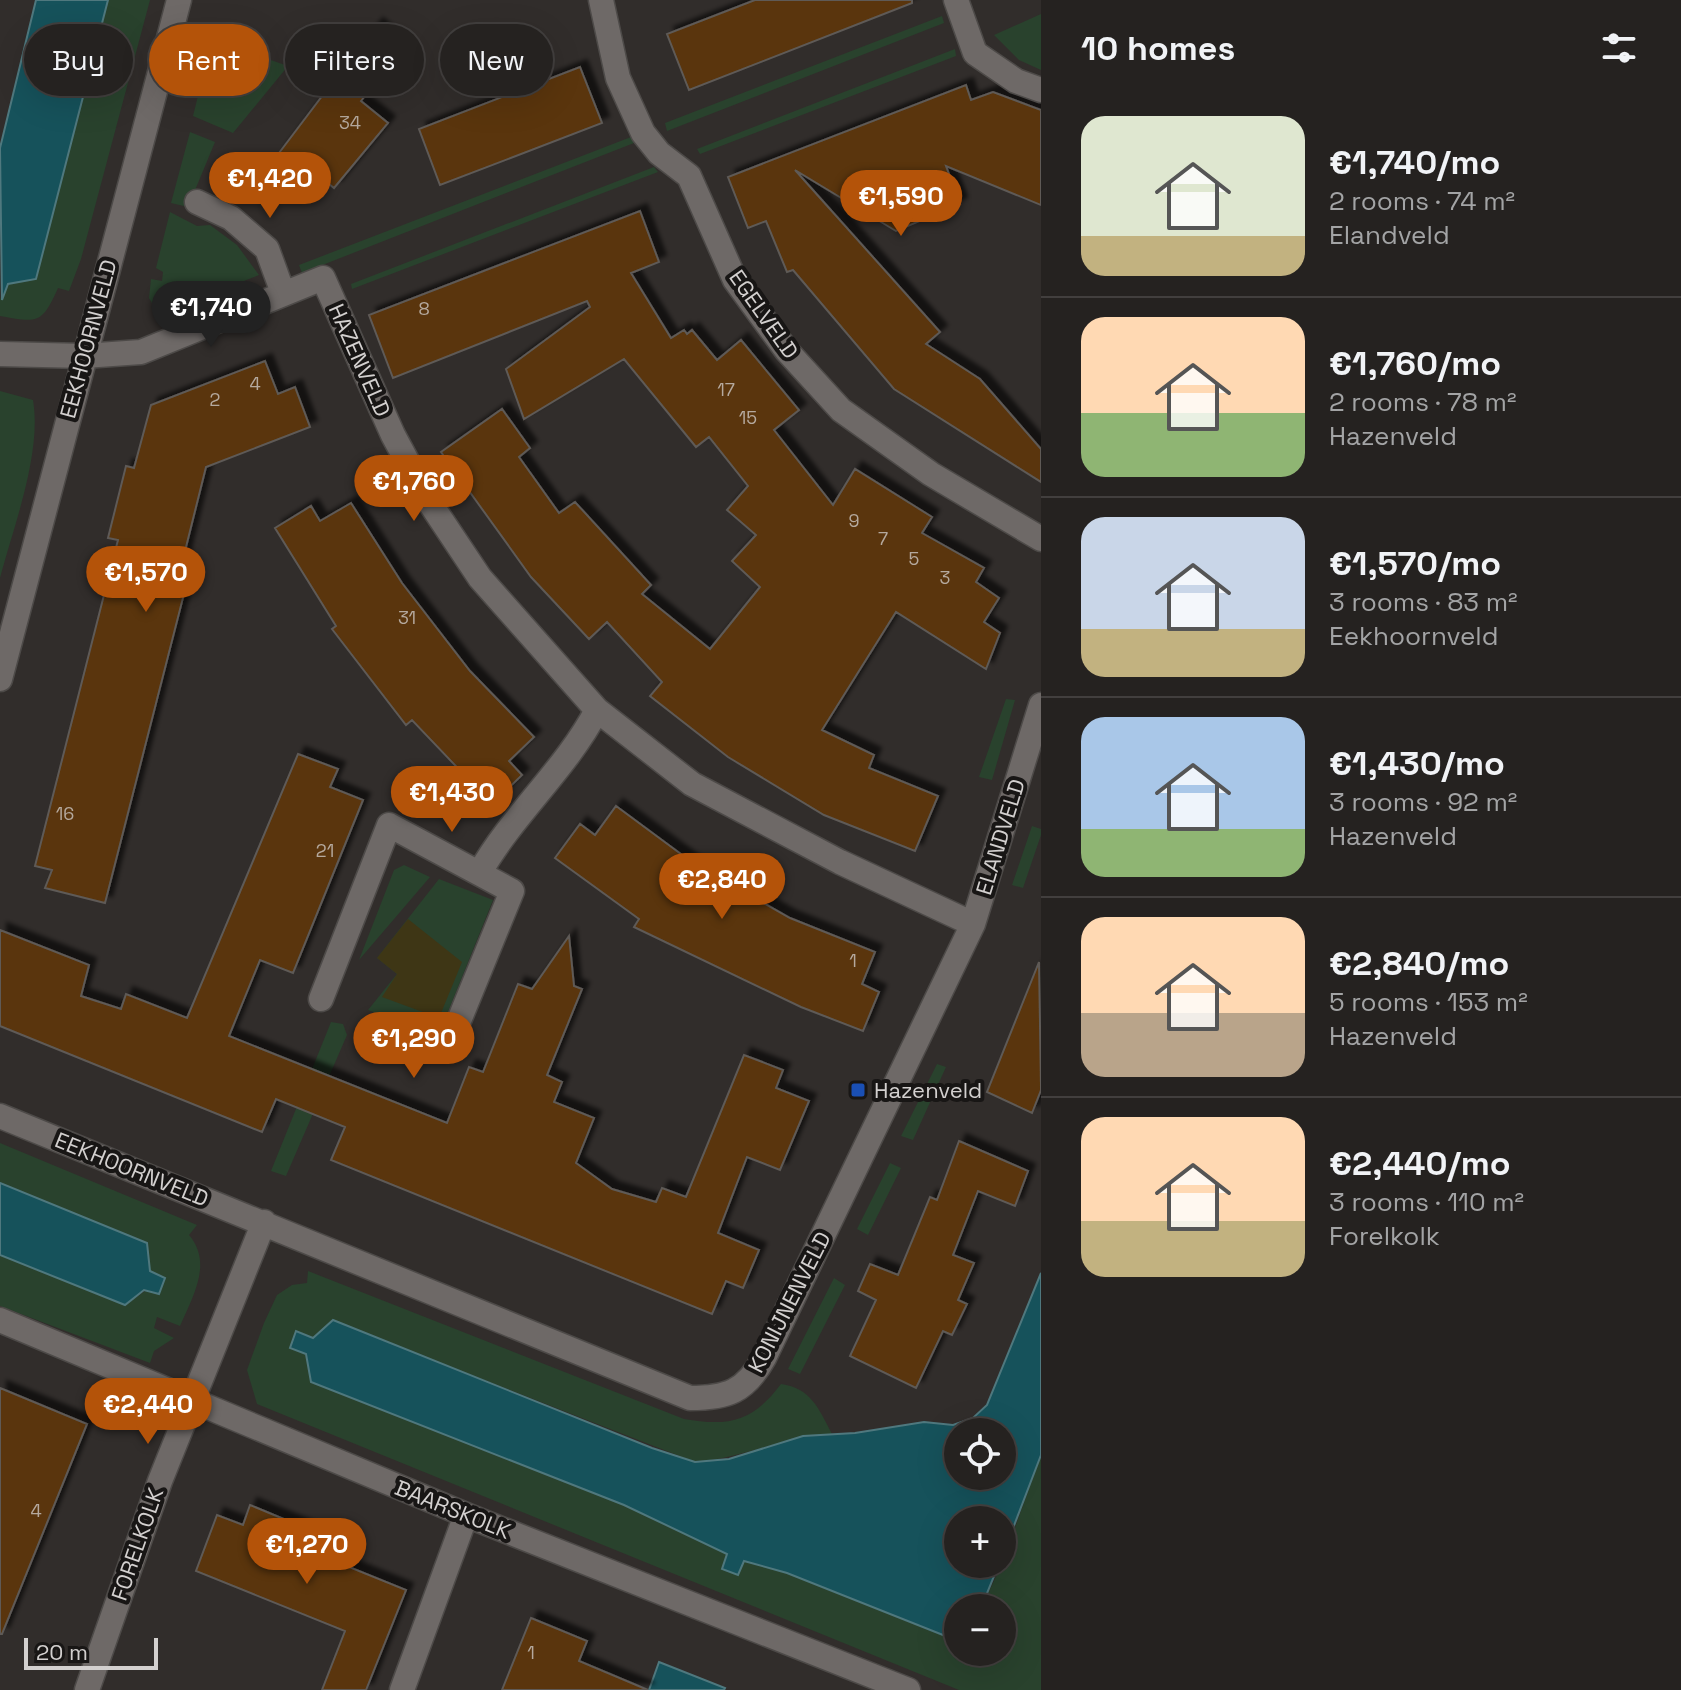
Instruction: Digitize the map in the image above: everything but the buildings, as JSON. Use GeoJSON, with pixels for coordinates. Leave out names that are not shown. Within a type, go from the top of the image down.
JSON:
{"type":"FeatureCollection","features":[{"type":"Feature","properties":{"kind":"street","name":"EEKHOORNVELD"},"geometry":{"type":"LineString","coordinates":[[0,679],[179,0]]}},
{"type":"Feature","properties":{"kind":"street","name":"EGELVELD"},"geometry":{"type":"LineString","coordinates":[[601,0],[618,78],[643,133],[659,153],[689,176],[735,280],[787,351],[841,410],[931,474],[1041,539]]}},
{"type":"Feature","properties":{"kind":"street"},"geometry":{"type":"LineString","coordinates":[[956,0],[975,53],[1016,81],[1041,90]]}},
{"type":"Feature","properties":{"kind":"street"},"geometry":{"type":"LineString","coordinates":[[0,354],[84,356],[141,352],[283,293],[267,249],[231,218],[197,202]]}},
{"type":"Feature","properties":{"kind":"street","name":"HAZENVELD"},"geometry":{"type":"LineString","coordinates":[[283,293],[323,278],[393,435],[428,500],[480,578],[597,710],[692,784],[840,862],[973,924]]}},
{"type":"Feature","properties":{"kind":"street","name":"ELANDVELD"},"geometry":{"type":"LineString","coordinates":[[973,924],[1041,705]]}},
{"type":"Feature","properties":{"kind":"street"},"geometry":{"type":"LineString","coordinates":[[480,872],[502,834],[584,735],[597,710]]}},
{"type":"Feature","properties":{"kind":"street"},"geometry":{"type":"LineString","coordinates":[[321,999],[389,825],[449,860],[480,872],[512,891],[447,1050]]}},
{"type":"Feature","properties":{"kind":"street","name":"KONIJNENVELD"},"geometry":{"type":"LineString","coordinates":[[264,1222],[690,1398],[723,1397],[755,1375],[764,1358],[973,924]]}},
{"type":"Feature","properties":{"kind":"street","name":"EEKHOORNVELD"},"geometry":{"type":"LineString","coordinates":[[0,1116],[264,1222]]}},
{"type":"Feature","properties":{"kind":"street","name":"FORELKOLK"},"geometry":{"type":"LineString","coordinates":[[87,1690],[160,1481],[264,1222]]}},
{"type":"Feature","properties":{"kind":"street","name":"BAARSKOLK"},"geometry":{"type":"LineString","coordinates":[[0,1320],[466,1515],[908,1690]]}},
{"type":"Feature","properties":{"kind":"street"},"geometry":{"type":"LineString","coordinates":[[402,1690],[466,1515]]}},
{"type":"Feature","properties":{"kind":"green space"},"geometry":{"type":"Polygon","coordinates":[[[108,0],[150,0],[133,64],[133,24],[102,24],[108,0]]]}},
{"type":"Feature","properties":{"kind":"green space"},"geometry":{"type":"Polygon","coordinates":[[[1041,14],[1041,70],[1019,60],[994,35],[1041,14]]]}},
{"type":"Feature","properties":{"kind":"green space"},"geometry":{"type":"Polygon","coordinates":[[[942,16],[944,23],[667,131],[665,123],[942,16]]]}},
{"type":"Feature","properties":{"kind":"green space"},"geometry":{"type":"Polygon","coordinates":[[[955,49],[956,56],[700,154],[697,149],[955,49]]]}},
{"type":"Feature","properties":{"kind":"green space"},"geometry":{"type":"Polygon","coordinates":[[[269,60],[285,65],[285,70],[269,89],[269,60]]]}},
{"type":"Feature","properties":{"kind":"green space"},"geometry":{"type":"Polygon","coordinates":[[[83,96],[124,96],[81,259],[69,291],[58,288],[48,309],[37,318],[23,320],[0,316],[0,299],[7,284],[36,279],[83,96]]]}},
{"type":"Feature","properties":{"kind":"green space"},"geometry":{"type":"Polygon","coordinates":[[[198,96],[263,96],[233,133],[193,116],[198,96]]]}},
{"type":"Feature","properties":{"kind":"green space"},"geometry":{"type":"Polygon","coordinates":[[[190,132],[215,142],[188,207],[171,203],[190,132]]]}},
{"type":"Feature","properties":{"kind":"green space"},"geometry":{"type":"Polygon","coordinates":[[[631,137],[634,143],[302,273],[299,265],[631,137]]]}},
{"type":"Feature","properties":{"kind":"green space"},"geometry":{"type":"Polygon","coordinates":[[[654,167],[658,172],[352,289],[351,284],[654,167]]]}},
{"type":"Feature","properties":{"kind":"green space"},"geometry":{"type":"Polygon","coordinates":[[[170,212],[197,226],[210,225],[237,245],[259,275],[183,305],[156,310],[149,298],[151,279],[162,281],[163,272],[156,268],[170,212]]]}},
{"type":"Feature","properties":{"kind":"green space"},"geometry":{"type":"Polygon","coordinates":[[[0,391],[33,400],[35,421],[25,489],[0,578],[0,391]]]}},
{"type":"Feature","properties":{"kind":"green space"},"geometry":{"type":"Polygon","coordinates":[[[1006,699],[1015,700],[992,780],[979,777],[1006,699]]]}},
{"type":"Feature","properties":{"kind":"green space"},"geometry":{"type":"Polygon","coordinates":[[[1032,826],[1041,829],[1041,835],[1023,888],[1012,885],[1032,826]]]}},
{"type":"Feature","properties":{"kind":"green space"},"geometry":{"type":"Polygon","coordinates":[[[404,865],[430,877],[359,960],[394,870],[404,865]]]}},
{"type":"Feature","properties":{"kind":"green space"},"geometry":{"type":"Polygon","coordinates":[[[439,879],[493,900],[444,1022],[422,1030],[368,1010],[397,974],[377,958],[439,879]]]}},
{"type":"Feature","properties":{"kind":"green space"},"geometry":{"type":"Polygon","coordinates":[[[331,1022],[343,1024],[347,1035],[286,1176],[271,1171],[331,1022]]]}},
{"type":"Feature","properties":{"kind":"green space"},"geometry":{"type":"Polygon","coordinates":[[[937,1064],[946,1067],[913,1140],[901,1136],[937,1064]]]}},
{"type":"Feature","properties":{"kind":"green space"},"geometry":{"type":"Polygon","coordinates":[[[0,1143],[197,1225],[189,1235],[200,1257],[195,1291],[180,1326],[157,1317],[154,1328],[174,1338],[154,1351],[150,1363],[0,1306],[0,1255],[125,1305],[164,1278],[150,1271],[147,1243],[0,1183],[0,1143]]]}},
{"type":"Feature","properties":{"kind":"green space"},"geometry":{"type":"Polygon","coordinates":[[[890,1163],[901,1168],[868,1235],[857,1229],[890,1163]]]}},
{"type":"Feature","properties":{"kind":"green space"},"geometry":{"type":"Polygon","coordinates":[[[308,1271],[684,1419],[728,1421],[750,1413],[781,1384],[800,1390],[813,1401],[832,1434],[695,1462],[333,1321],[313,1338],[290,1347],[306,1354],[311,1382],[624,1505],[727,1554],[722,1570],[744,1561],[787,1573],[944,1635],[944,1666],[1016,1666],[1016,1594],[988,1594],[995,1578],[1016,1578],[1016,1525],[1041,1455],[1041,1690],[959,1690],[257,1404],[247,1370],[264,1323],[277,1295],[292,1285],[307,1283],[308,1271]]]}},
{"type":"Feature","properties":{"kind":"green space"},"geometry":{"type":"Polygon","coordinates":[[[834,1278],[845,1285],[800,1374],[788,1369],[834,1278]]]}},
{"type":"Feature","properties":{"kind":"sand"},"geometry":{"type":"Polygon","coordinates":[[[408,919],[462,962],[439,1018],[382,997],[397,974],[377,958],[408,919]]]}},
{"type":"Feature","properties":{"kind":"water"},"geometry":{"type":"Polygon","coordinates":[[[36,0],[108,0],[102,24],[30,24],[36,0]]]}},
{"type":"Feature","properties":{"kind":"water"},"geometry":{"type":"Polygon","coordinates":[[[24,49],[24,96],[83,96],[36,279],[8,284],[2,300],[0,148],[24,49]]]}},
{"type":"Feature","properties":{"kind":"water"},"geometry":{"type":"Polygon","coordinates":[[[0,1183],[147,1243],[150,1271],[165,1278],[159,1294],[144,1290],[125,1305],[0,1255],[0,1183]]]}},
{"type":"Feature","properties":{"kind":"water"},"geometry":{"type":"Polygon","coordinates":[[[1041,1273],[1041,1455],[1016,1520],[1016,1506],[944,1506],[944,1578],[993,1578],[987,1594],[944,1594],[944,1635],[787,1573],[744,1561],[738,1575],[722,1569],[727,1554],[624,1505],[311,1382],[306,1354],[290,1348],[296,1331],[313,1338],[333,1320],[652,1448],[695,1462],[729,1459],[803,1436],[855,1433],[924,1422],[944,1424],[944,1490],[1016,1490],[1016,1418],[973,1418],[987,1405],[1041,1273]]]}},
{"type":"Feature","properties":{"kind":"water"},"geometry":{"type":"Polygon","coordinates":[[[659,1662],[725,1688],[649,1690],[659,1662]]]}},
{"type":"Feature","properties":{"kind":"place","name":"Hazenveld"},"geometry":{"type":"Point","coordinates":[858,1090]}}]}
